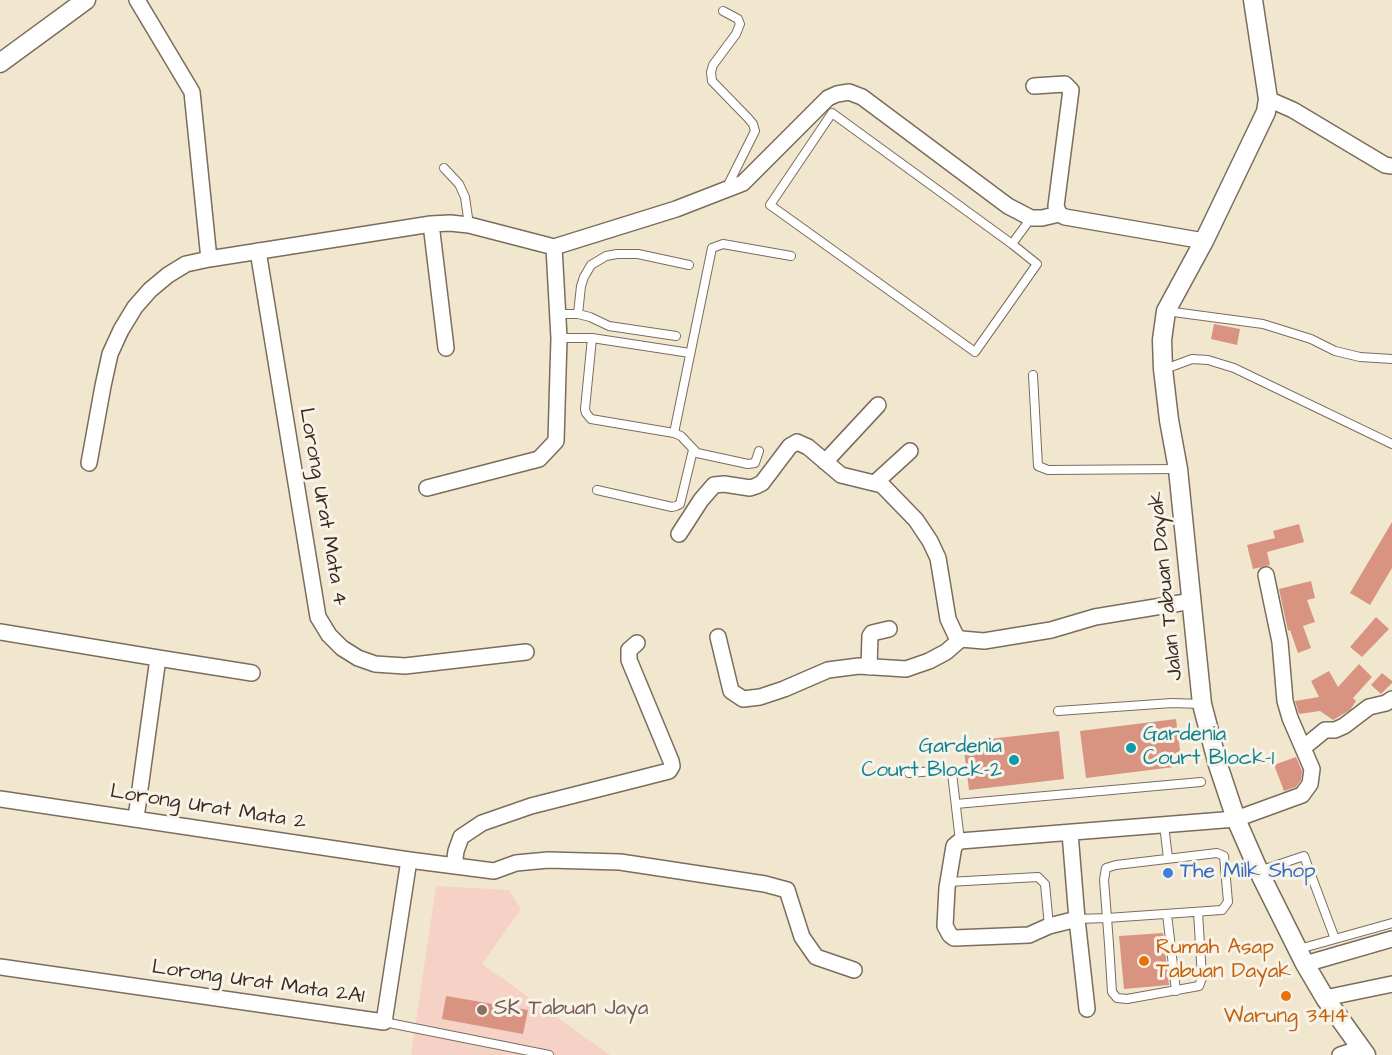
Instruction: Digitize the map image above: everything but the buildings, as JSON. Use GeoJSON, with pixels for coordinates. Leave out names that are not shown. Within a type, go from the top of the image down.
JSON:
{"type":"FeatureCollection","features":[{"type":"Feature","properties":{"kind":"street"},"geometry":{"type":"LineString","coordinates":[[0,63],[86,0]]}},
{"type":"Feature","properties":{"kind":"street"},"geometry":{"type":"LineString","coordinates":[[137,0],[192,92],[209,259]]}},
{"type":"Feature","properties":{"kind":"street"},"geometry":{"type":"LineString","coordinates":[[1253,0],[1268,99],[1293,110],[1385,165],[1392,166]]}},
{"type":"Feature","properties":{"kind":"street"},"geometry":{"type":"LineString","coordinates":[[1034,86],[1065,84],[1071,90],[1056,206],[1059,214]]}},
{"type":"Feature","properties":{"kind":"street"},"geometry":{"type":"LineString","coordinates":[[89,464],[105,375],[121,330],[142,298],[168,275],[186,264],[431,224],[469,225],[554,247],[676,209],[743,183],[828,98],[837,94],[849,92],[862,97],[1008,206],[1031,218],[1059,214],[1065,217],[1204,241]]}},
{"type":"Feature","properties":{"kind":"street","name":"Jalan Tabuan Dayak"},"geometry":{"type":"LineString","coordinates":[[1268,99],[1263,122],[1204,241],[1166,311],[1162,340],[1163,369],[1178,469],[1202,704],[1218,765],[1236,819],[1301,956],[1325,998],[1363,1052]]}},
{"type":"Feature","properties":{"kind":"street"},"geometry":{"type":"LineString","coordinates":[[431,224],[446,348]]}},
{"type":"Feature","properties":{"kind":"street"},"geometry":{"type":"LineString","coordinates":[[427,488],[540,459],[556,441],[559,338],[554,247]]}},
{"type":"Feature","properties":{"kind":"street","name":"Lorong Urat Mata 4"},"geometry":{"type":"LineString","coordinates":[[258,251],[318,617],[329,635],[342,648],[358,658],[375,664],[405,666],[526,652]]}},
{"type":"Feature","properties":{"kind":"street"},"geometry":{"type":"LineString","coordinates":[[825,462],[878,405]]}},
{"type":"Feature","properties":{"kind":"street"},"geometry":{"type":"LineString","coordinates":[[679,534],[714,485],[724,484],[750,488],[762,483],[793,443],[797,442],[804,444],[841,475],[882,485],[916,520],[938,558],[948,619],[956,636],[962,639],[984,640],[1051,630],[1095,617],[1192,602]]}},
{"type":"Feature","properties":{"kind":"street"},"geometry":{"type":"LineString","coordinates":[[876,482],[910,451]]}},
{"type":"Feature","properties":{"kind":"street"},"geometry":{"type":"LineString","coordinates":[[1077,920],[1049,926],[1029,935],[954,938],[950,936],[945,926],[948,882],[954,846],[960,841],[1236,819],[1302,795],[1310,784],[1312,769],[1285,701],[1280,642],[1266,575]]}},
{"type":"Feature","properties":{"kind":"street"},"geometry":{"type":"LineString","coordinates":[[869,667],[870,636],[872,633],[889,629]]}},
{"type":"Feature","properties":{"kind":"street"},"geometry":{"type":"LineString","coordinates":[[0,632],[252,673]]}},
{"type":"Feature","properties":{"kind":"street"},"geometry":{"type":"LineString","coordinates":[[718,637],[731,691],[743,699],[760,697],[828,670],[859,666],[906,669],[946,652],[962,639]]}},
{"type":"Feature","properties":{"kind":"street"},"geometry":{"type":"LineString","coordinates":[[454,866],[461,837],[482,823],[531,806],[669,771],[672,766],[671,761],[629,660],[629,650],[637,643]]}},
{"type":"Feature","properties":{"kind":"street"},"geometry":{"type":"LineString","coordinates":[[136,818],[158,658]]}},
{"type":"Feature","properties":{"kind":"street"},"geometry":{"type":"LineString","coordinates":[[1303,748],[1325,730],[1335,730],[1344,726],[1370,707],[1386,704],[1392,699]]}},
{"type":"Feature","properties":{"kind":"street","name":"Lorong Urat Mata 2"},"geometry":{"type":"LineString","coordinates":[[0,799],[494,871],[516,863],[548,860],[620,862],[765,884],[787,890],[802,938],[816,957],[854,970]]}},
{"type":"Feature","properties":{"kind":"street"},"geometry":{"type":"LineString","coordinates":[[1070,832],[1087,1009]]}},
{"type":"Feature","properties":{"kind":"street","name":"Lorong Urat Mata 2A1"},"geometry":{"type":"LineString","coordinates":[[0,967],[384,1022],[409,860]]}},
{"type":"Feature","properties":{"kind":"street"},"geometry":{"type":"LineString","coordinates":[[1301,956],[1392,939]]}},
{"type":"Feature","properties":{"kind":"street"},"geometry":{"type":"LineString","coordinates":[[1325,998],[1392,984]]}},
{"type":"Feature","properties":{"kind":"street"},"geometry":{"type":"LineString","coordinates":[[1340,1055],[1363,1052]]}},
{"type":"Feature","properties":{"kind":"lane"},"geometry":{"type":"LineString","coordinates":[[723,11],[738,19],[740,24],[736,34],[713,65],[712,81],[748,118],[755,130],[725,190]]}},
{"type":"Feature","properties":{"kind":"lane"},"geometry":{"type":"LineString","coordinates":[[832,113],[1012,244],[1036,264],[975,352],[770,205],[832,113]]}},
{"type":"Feature","properties":{"kind":"lane"},"geometry":{"type":"LineString","coordinates":[[444,168],[459,184],[465,196],[469,225]]}},
{"type":"Feature","properties":{"kind":"lane"},"geometry":{"type":"LineString","coordinates":[[1012,244],[1031,218]]}},
{"type":"Feature","properties":{"kind":"lane"},"geometry":{"type":"LineString","coordinates":[[674,433],[712,248],[723,244],[791,256]]}},
{"type":"Feature","properties":{"kind":"lane"},"geometry":{"type":"LineString","coordinates":[[578,315],[580,286],[587,270],[596,260],[628,253],[689,265]]}},
{"type":"Feature","properties":{"kind":"lane"},"geometry":{"type":"LineString","coordinates":[[1166,311],[1263,324],[1311,339],[1335,351],[1360,357],[1392,359]]}},
{"type":"Feature","properties":{"kind":"lane"},"geometry":{"type":"LineString","coordinates":[[557,314],[590,317],[609,326],[676,336]]}},
{"type":"Feature","properties":{"kind":"lane"},"geometry":{"type":"LineString","coordinates":[[559,338],[592,338],[690,353]]}},
{"type":"Feature","properties":{"kind":"lane"},"geometry":{"type":"LineString","coordinates":[[592,338],[585,409],[588,417],[674,433],[681,436],[697,453],[748,464],[755,462],[759,451]]}},
{"type":"Feature","properties":{"kind":"lane"},"geometry":{"type":"LineString","coordinates":[[1163,369],[1192,359],[1208,360],[1225,365],[1392,444]]}},
{"type":"Feature","properties":{"kind":"lane"},"geometry":{"type":"LineString","coordinates":[[1033,375],[1038,466],[1048,470],[1178,469]]}},
{"type":"Feature","properties":{"kind":"lane"},"geometry":{"type":"LineString","coordinates":[[597,490],[676,506],[680,504],[693,450]]}},
{"type":"Feature","properties":{"kind":"lane"},"geometry":{"type":"LineString","coordinates":[[1059,711],[1172,703],[1202,704]]}},
{"type":"Feature","properties":{"kind":"lane"},"geometry":{"type":"LineString","coordinates":[[909,773],[947,770],[952,773],[960,841]]}},
{"type":"Feature","properties":{"kind":"lane"},"geometry":{"type":"LineString","coordinates":[[956,804],[1201,782]]}},
{"type":"Feature","properties":{"kind":"lane"},"geometry":{"type":"LineString","coordinates":[[1164,825],[1168,858]]}},
{"type":"Feature","properties":{"kind":"lane"},"geometry":{"type":"LineString","coordinates":[[1077,920],[1107,918],[1167,914],[1198,912],[1222,910],[1227,906],[1225,858],[1217,853],[1106,868],[1104,880],[1107,918],[1112,992],[1117,998],[1127,999],[1196,987],[1201,982],[1198,912]]}},
{"type":"Feature","properties":{"kind":"lane"},"geometry":{"type":"LineString","coordinates":[[1259,871],[1304,856],[1335,939]]}},
{"type":"Feature","properties":{"kind":"lane"},"geometry":{"type":"LineString","coordinates":[[948,882],[1038,877],[1044,884],[1049,926]]}},
{"type":"Feature","properties":{"kind":"lane"},"geometry":{"type":"LineString","coordinates":[[1167,914],[1176,991]]}},
{"type":"Feature","properties":{"kind":"lane"},"geometry":{"type":"LineString","coordinates":[[1301,956],[1335,939],[1392,923]]}},
{"type":"Feature","properties":{"kind":"lane"},"geometry":{"type":"LineString","coordinates":[[384,1022],[549,1055]]}},
{"type":"Feature","properties":{"kind":"shaded area","name":"SK Tabuan Jaya"},"geometry":{"type":"Polygon","coordinates":[[[436,886],[509,890],[521,909],[482,964],[610,1055],[411,1055],[436,886]]]}},
{"type":"Feature","properties":{"kind":"place","name":"Gardenia Court Block-1"},"geometry":{"type":"Point","coordinates":[1131,748]}},
{"type":"Feature","properties":{"kind":"place","name":"Gardenia Court Block-2"},"geometry":{"type":"Point","coordinates":[1014,760]}},
{"type":"Feature","properties":{"kind":"place","name":"The Milk Shop"},"geometry":{"type":"Point","coordinates":[1168,873]}},
{"type":"Feature","properties":{"kind":"place","name":"Rumah Asap Tabuan Dayak"},"geometry":{"type":"Point","coordinates":[1144,961]}},
{"type":"Feature","properties":{"kind":"place","name":"Warung 3414"},"geometry":{"type":"Point","coordinates":[1286,996]}},
{"type":"Feature","properties":{"kind":"place","name":"SK Tabuan Jaya"},"geometry":{"type":"Point","coordinates":[482,1010]}}]}
